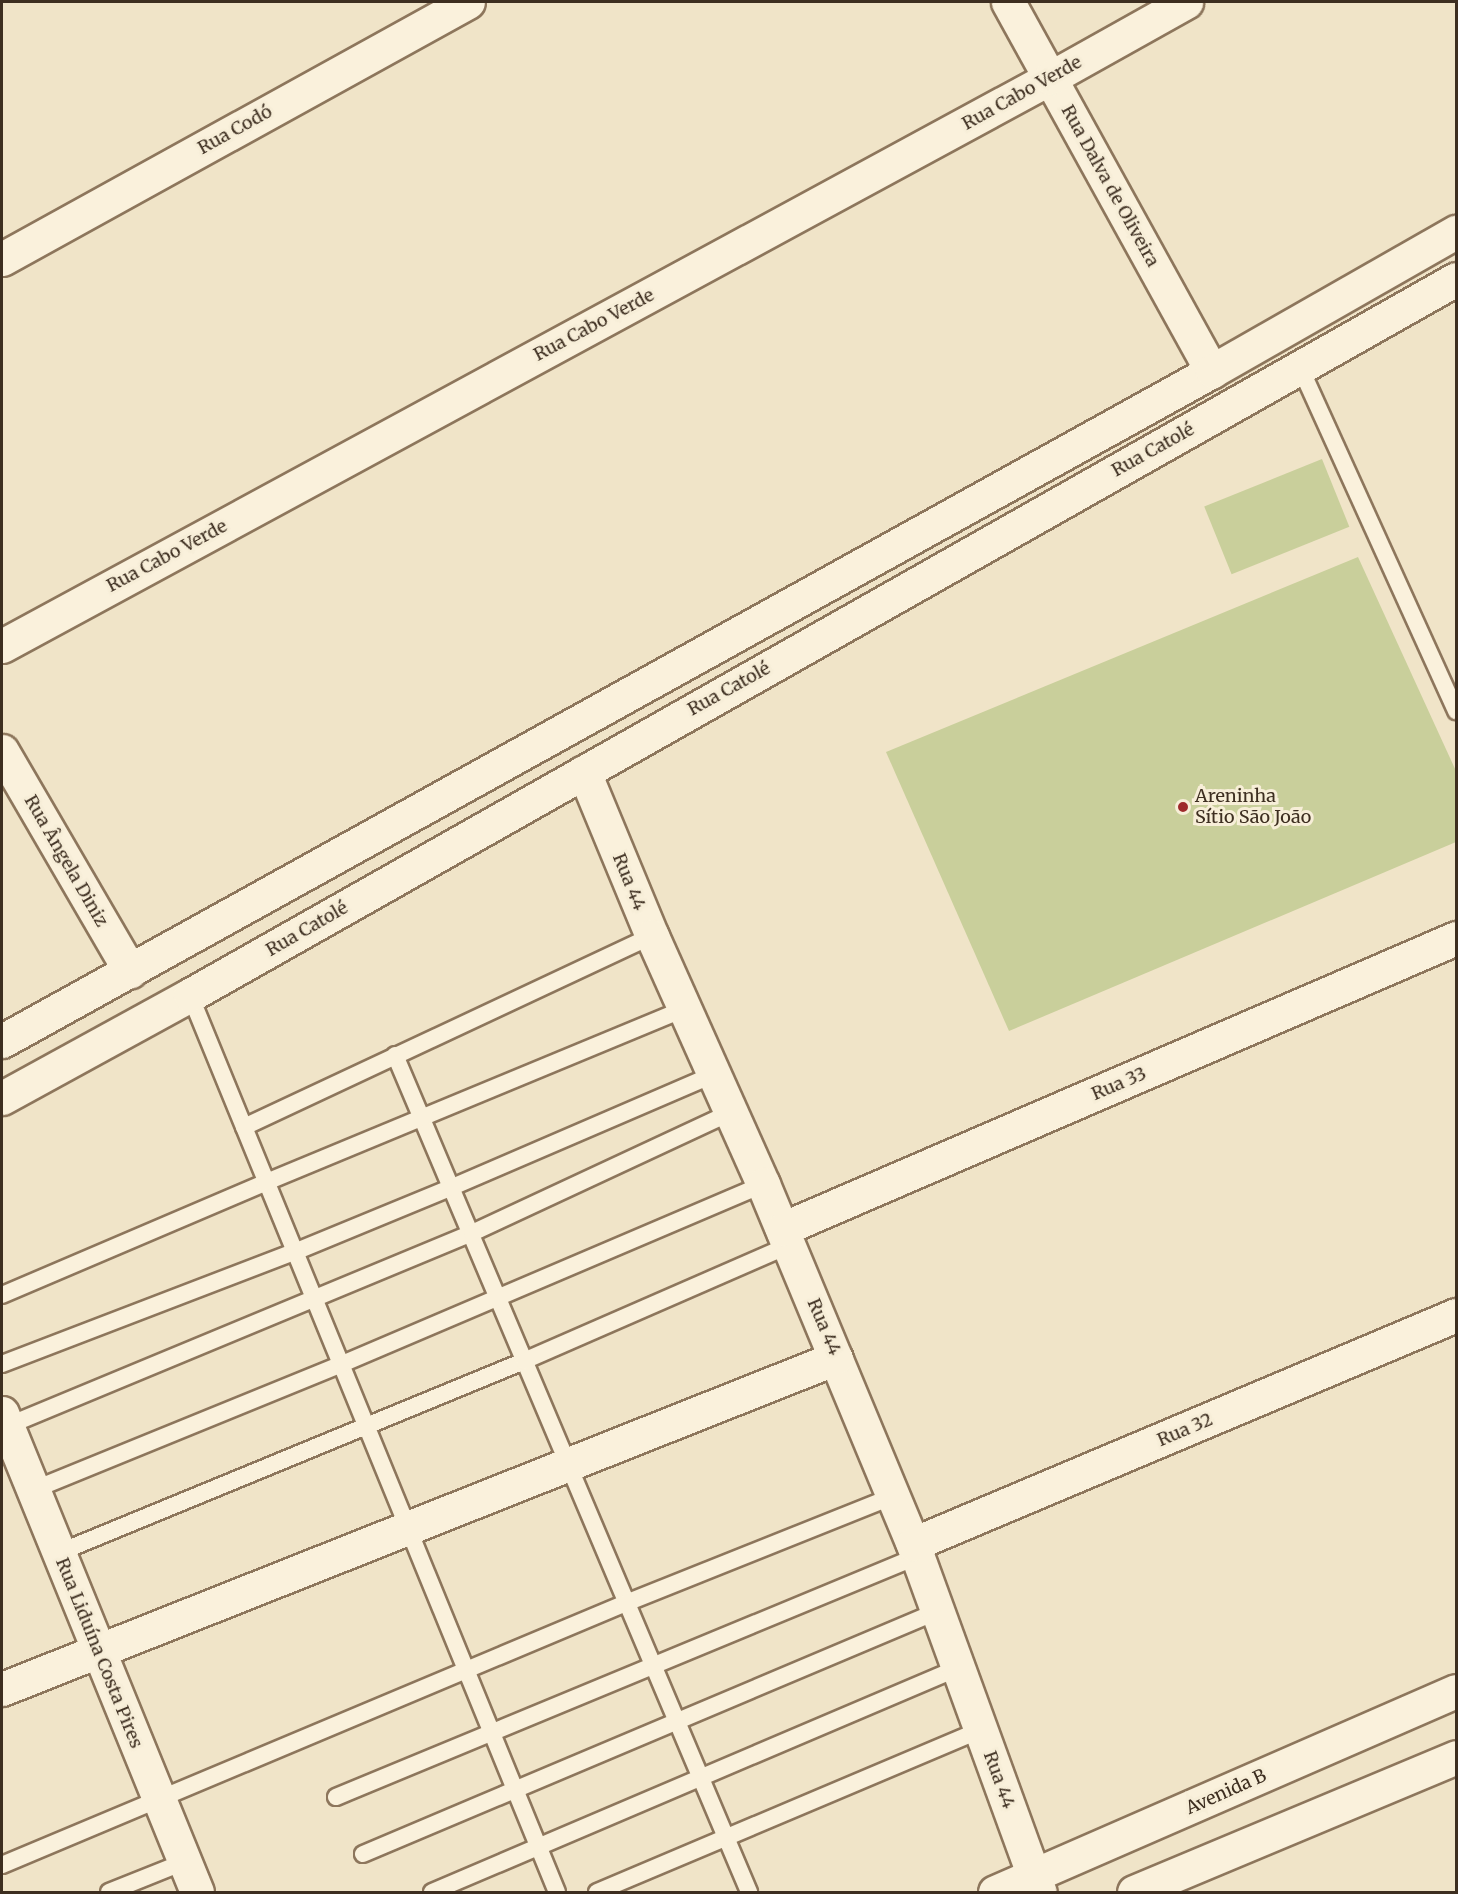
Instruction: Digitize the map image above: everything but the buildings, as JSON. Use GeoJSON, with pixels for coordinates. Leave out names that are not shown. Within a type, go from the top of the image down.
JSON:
{"type":"FeatureCollection","features":[{"type":"Feature","properties":{"kind":"street","name":"Rua Codó"},"geometry":{"type":"LineString","coordinates":[[2,259],[468,2]]}},
{"type":"Feature","properties":{"kind":"street","name":"Rua Dalva de Oliveira"},"geometry":{"type":"LineString","coordinates":[[1008,2],[1212,371]]}},
{"type":"Feature","properties":{"kind":"street","name":"Rua Cabo Verde"},"geometry":{"type":"LineString","coordinates":[[2,645],[1050,78],[1186,2]]}},
{"type":"Feature","properties":{"kind":"street"},"geometry":{"type":"LineString","coordinates":[[2,1041],[1212,371],[1456,232]]}},
{"type":"Feature","properties":{"kind":"street","name":"Rua Catolé"},"geometry":{"type":"LineString","coordinates":[[2,1098],[190,995],[1456,279]]}},
{"type":"Feature","properties":{"kind":"street","name":"Rua Ângela Diniz"},"geometry":{"type":"LineString","coordinates":[[2,751],[130,971]]}},
{"type":"Feature","properties":{"kind":"street","name":"Rua 44"},"geometry":{"type":"LineString","coordinates":[[584,772],[652,936],[786,1237],[916,1550],[1037,1884]]}},
{"type":"Feature","properties":{"kind":"street","name":"Rua 33"},"geometry":{"type":"LineString","coordinates":[[786,1237],[1456,938]]}},
{"type":"Feature","properties":{"kind":"street","name":"Rua 32"},"geometry":{"type":"LineString","coordinates":[[916,1550],[1456,1315]]}},
{"type":"Feature","properties":{"kind":"street"},"geometry":{"type":"LineString","coordinates":[[2,1689],[836,1358]]}},
{"type":"Feature","properties":{"kind":"street","name":"Rua Liduína Costa Pires"},"geometry":{"type":"LineString","coordinates":[[3,1423],[33,1490],[197,1893]]}},
{"type":"Feature","properties":{"kind":"street","name":"Avenida B"},"geometry":{"type":"LineString","coordinates":[[995,1893],[1037,1884],[1456,1691]]}},
{"type":"Feature","properties":{"kind":"street"},"geometry":{"type":"LineString","coordinates":[[1134,1893],[1456,1757]]}},
{"type":"Feature","properties":{"kind":"lane"},"geometry":{"type":"LineString","coordinates":[[1300,367],[1456,711]]}},
{"type":"Feature","properties":{"kind":"lane"},"geometry":{"type":"LineString","coordinates":[[244,1127],[652,936]]}},
{"type":"Feature","properties":{"kind":"lane"},"geometry":{"type":"LineString","coordinates":[[190,995],[244,1127],[264,1183],[297,1251],[314,1299],[557,1893]]}},
{"type":"Feature","properties":{"kind":"lane"},"geometry":{"type":"LineString","coordinates":[[2,1295],[264,1183],[686,1009]]}},
{"type":"Feature","properties":{"kind":"lane"},"geometry":{"type":"LineString","coordinates":[[395,1055],[749,1893]]}},
{"type":"Feature","properties":{"kind":"lane"},"geometry":{"type":"LineString","coordinates":[[2,1364],[297,1251],[715,1074]]}},
{"type":"Feature","properties":{"kind":"lane"},"geometry":{"type":"LineString","coordinates":[[3,1423],[314,1299],[472,1233],[732,1113]]}},
{"type":"Feature","properties":{"kind":"lane"},"geometry":{"type":"LineString","coordinates":[[33,1490],[342,1364],[763,1184]]}},
{"type":"Feature","properties":{"kind":"lane"},"geometry":{"type":"LineString","coordinates":[[58,1553],[524,1360],[786,1237]]}},
{"type":"Feature","properties":{"kind":"lane"},"geometry":{"type":"LineString","coordinates":[[2,1864],[626,1603],[893,1496]]}},
{"type":"Feature","properties":{"kind":"lane"},"geometry":{"type":"LineString","coordinates":[[336,1797],[652,1666],[916,1550]]}},
{"type":"Feature","properties":{"kind":"lane"},"geometry":{"type":"LineString","coordinates":[[363,1854],[938,1611]]}},
{"type":"Feature","properties":{"kind":"lane"},"geometry":{"type":"LineString","coordinates":[[432,1893],[958,1668]]}},
{"type":"Feature","properties":{"kind":"lane"},"geometry":{"type":"LineString","coordinates":[[597,1893],[981,1730]]}},
{"type":"Feature","properties":{"kind":"lane"},"geometry":{"type":"LineString","coordinates":[[108,1893],[184,1862]]}},
{"type":"Feature","properties":{"kind":"green space"},"geometry":{"type":"Polygon","coordinates":[[[1322,459],[1349,527],[1232,574],[1204,507],[1322,459]]]}},
{"type":"Feature","properties":{"kind":"green space","name":"Areninha Sítio São João"},"geometry":{"type":"Polygon","coordinates":[[[1358,557],[1456,771],[1456,842],[1009,1031],[886,752],[1358,557]]]}},
{"type":"Feature","properties":{"kind":"place","name":"Areninha Sítio São João"},"geometry":{"type":"Point","coordinates":[1183,807]}}]}
